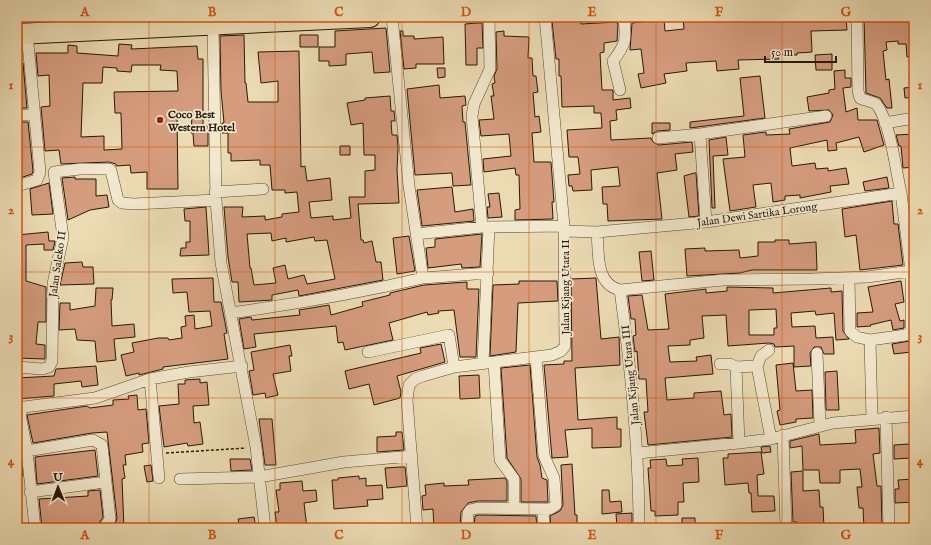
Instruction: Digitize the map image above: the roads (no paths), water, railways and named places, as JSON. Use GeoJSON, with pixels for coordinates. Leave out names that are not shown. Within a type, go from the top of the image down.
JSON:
{"type":"FeatureCollection","features":[{"type":"Feature","properties":{"kind":"highway"},"geometry":{"type":"LineString","coordinates":[[22,33],[130,23],[213,24],[249,19],[370,17]]}},
{"type":"Feature","properties":{"kind":"street"},"geometry":{"type":"LineString","coordinates":[[392,17],[416,234],[423,278]]}},
{"type":"Feature","properties":{"kind":"street"},"geometry":{"type":"LineString","coordinates":[[489,17],[490,69],[487,79],[474,104],[472,116],[486,227],[488,273],[488,363],[500,460],[514,479],[514,509]]}},
{"type":"Feature","properties":{"kind":"street","name":"Jalan Kijang Utara II"},"geometry":{"type":"LineString","coordinates":[[417,528],[407,400],[409,385],[419,378],[454,367],[536,358],[557,353],[565,346],[564,228],[545,17]]}},
{"type":"Feature","properties":{"kind":"street"},"geometry":{"type":"LineString","coordinates":[[620,90],[614,61],[623,48],[626,39],[624,17]]}},
{"type":"Feature","properties":{"kind":"street"},"geometry":{"type":"LineString","coordinates":[[849,278],[850,331],[856,337],[870,340],[910,333],[911,241],[885,123],[876,105],[860,98],[858,90],[856,62],[857,17]]}},
{"type":"Feature","properties":{"kind":"street"},"geometry":{"type":"LineString","coordinates":[[213,24],[216,196],[221,263],[242,366],[256,447],[265,528]]}},
{"type":"Feature","properties":{"kind":"street"},"geometry":{"type":"LineString","coordinates":[[17,186],[37,180],[40,172],[35,115],[22,33]]}},
{"type":"Feature","properties":{"kind":"street"},"geometry":{"type":"LineString","coordinates":[[17,115],[35,115]]}},
{"type":"Feature","properties":{"kind":"street"},"geometry":{"type":"LineString","coordinates":[[658,138],[700,134],[826,116]]}},
{"type":"Feature","properties":{"kind":"street"},"geometry":{"type":"LineString","coordinates":[[885,123],[914,118]]}},
{"type":"Feature","properties":{"kind":"street"},"geometry":{"type":"LineString","coordinates":[[700,134],[706,222]]}},
{"type":"Feature","properties":{"kind":"street"},"geometry":{"type":"LineString","coordinates":[[40,172],[80,169],[109,169],[118,200],[122,203],[134,204],[263,190]]}},
{"type":"Feature","properties":{"kind":"street","name":"Jalan Saleko II"},"geometry":{"type":"LineString","coordinates":[[17,367],[42,369],[49,367],[52,361],[53,284],[63,237],[54,172]]}},
{"type":"Feature","properties":{"kind":"street","name":"Jalan Dewi Sartika Lorong"},"geometry":{"type":"LineString","coordinates":[[416,234],[486,227],[564,228],[597,232],[706,222],[901,193]]}},
{"type":"Feature","properties":{"kind":"street"},"geometry":{"type":"LineString","coordinates":[[597,232],[603,279],[610,286],[620,290],[731,279],[849,278],[911,271]]}},
{"type":"Feature","properties":{"kind":"street"},"geometry":{"type":"LineString","coordinates":[[230,313],[342,296],[423,278],[488,273]]}},
{"type":"Feature","properties":{"kind":"street","name":"Jalan Kijang Utara III"},"geometry":{"type":"LineString","coordinates":[[620,290],[632,386],[638,453],[639,528]]}},
{"type":"Feature","properties":{"kind":"street"},"geometry":{"type":"LineString","coordinates":[[368,352],[449,335],[454,367]]}},
{"type":"Feature","properties":{"kind":"street"},"geometry":{"type":"LineString","coordinates":[[870,340],[872,419]]}},
{"type":"Feature","properties":{"kind":"street"},"geometry":{"type":"LineString","coordinates":[[769,350],[761,356],[757,366],[771,439]]}},
{"type":"Feature","properties":{"kind":"street"},"geometry":{"type":"LineString","coordinates":[[817,352],[820,426]]}},
{"type":"Feature","properties":{"kind":"street"},"geometry":{"type":"LineString","coordinates":[[467,528],[468,513],[470,510],[478,508],[542,509],[552,508],[556,505],[554,478],[544,456],[536,358]]}},
{"type":"Feature","properties":{"kind":"street"},"geometry":{"type":"LineString","coordinates":[[720,364],[730,364],[736,367],[757,366]]}},
{"type":"Feature","properties":{"kind":"street"},"geometry":{"type":"LineString","coordinates":[[35,528],[30,492],[27,451],[20,438],[20,414],[24,407],[95,398],[150,378],[242,366]]}},
{"type":"Feature","properties":{"kind":"street"},"geometry":{"type":"LineString","coordinates":[[736,367],[739,443]]}},
{"type":"Feature","properties":{"kind":"street"},"geometry":{"type":"LineString","coordinates":[[150,378],[159,478]]}},
{"type":"Feature","properties":{"kind":"street"},"geometry":{"type":"LineString","coordinates":[[638,453],[771,439],[820,426],[886,417],[914,416]]}},
{"type":"Feature","properties":{"kind":"street"},"geometry":{"type":"LineString","coordinates":[[886,417],[889,528]]}},
{"type":"Feature","properties":{"kind":"street"},"geometry":{"type":"LineString","coordinates":[[783,435],[786,528]]}},
{"type":"Feature","properties":{"kind":"street"},"geometry":{"type":"LineString","coordinates":[[27,451],[95,440],[102,445],[110,519],[104,528]]}},
{"type":"Feature","properties":{"kind":"street"},"geometry":{"type":"LineString","coordinates":[[180,479],[259,477],[344,462],[412,456]]}},
{"type":"Feature","properties":{"kind":"street"},"geometry":{"type":"LineString","coordinates":[[30,492],[105,482]]}},
{"type":"Feature","properties":{"kind":"street"},"geometry":{"type":"LineString","coordinates":[[542,509],[544,528]]}},
{"type":"Feature","properties":{"kind":"place","name":"Coco Best Western Hotel"},"geometry":{"type":"Point","coordinates":[160,120]}}]}
